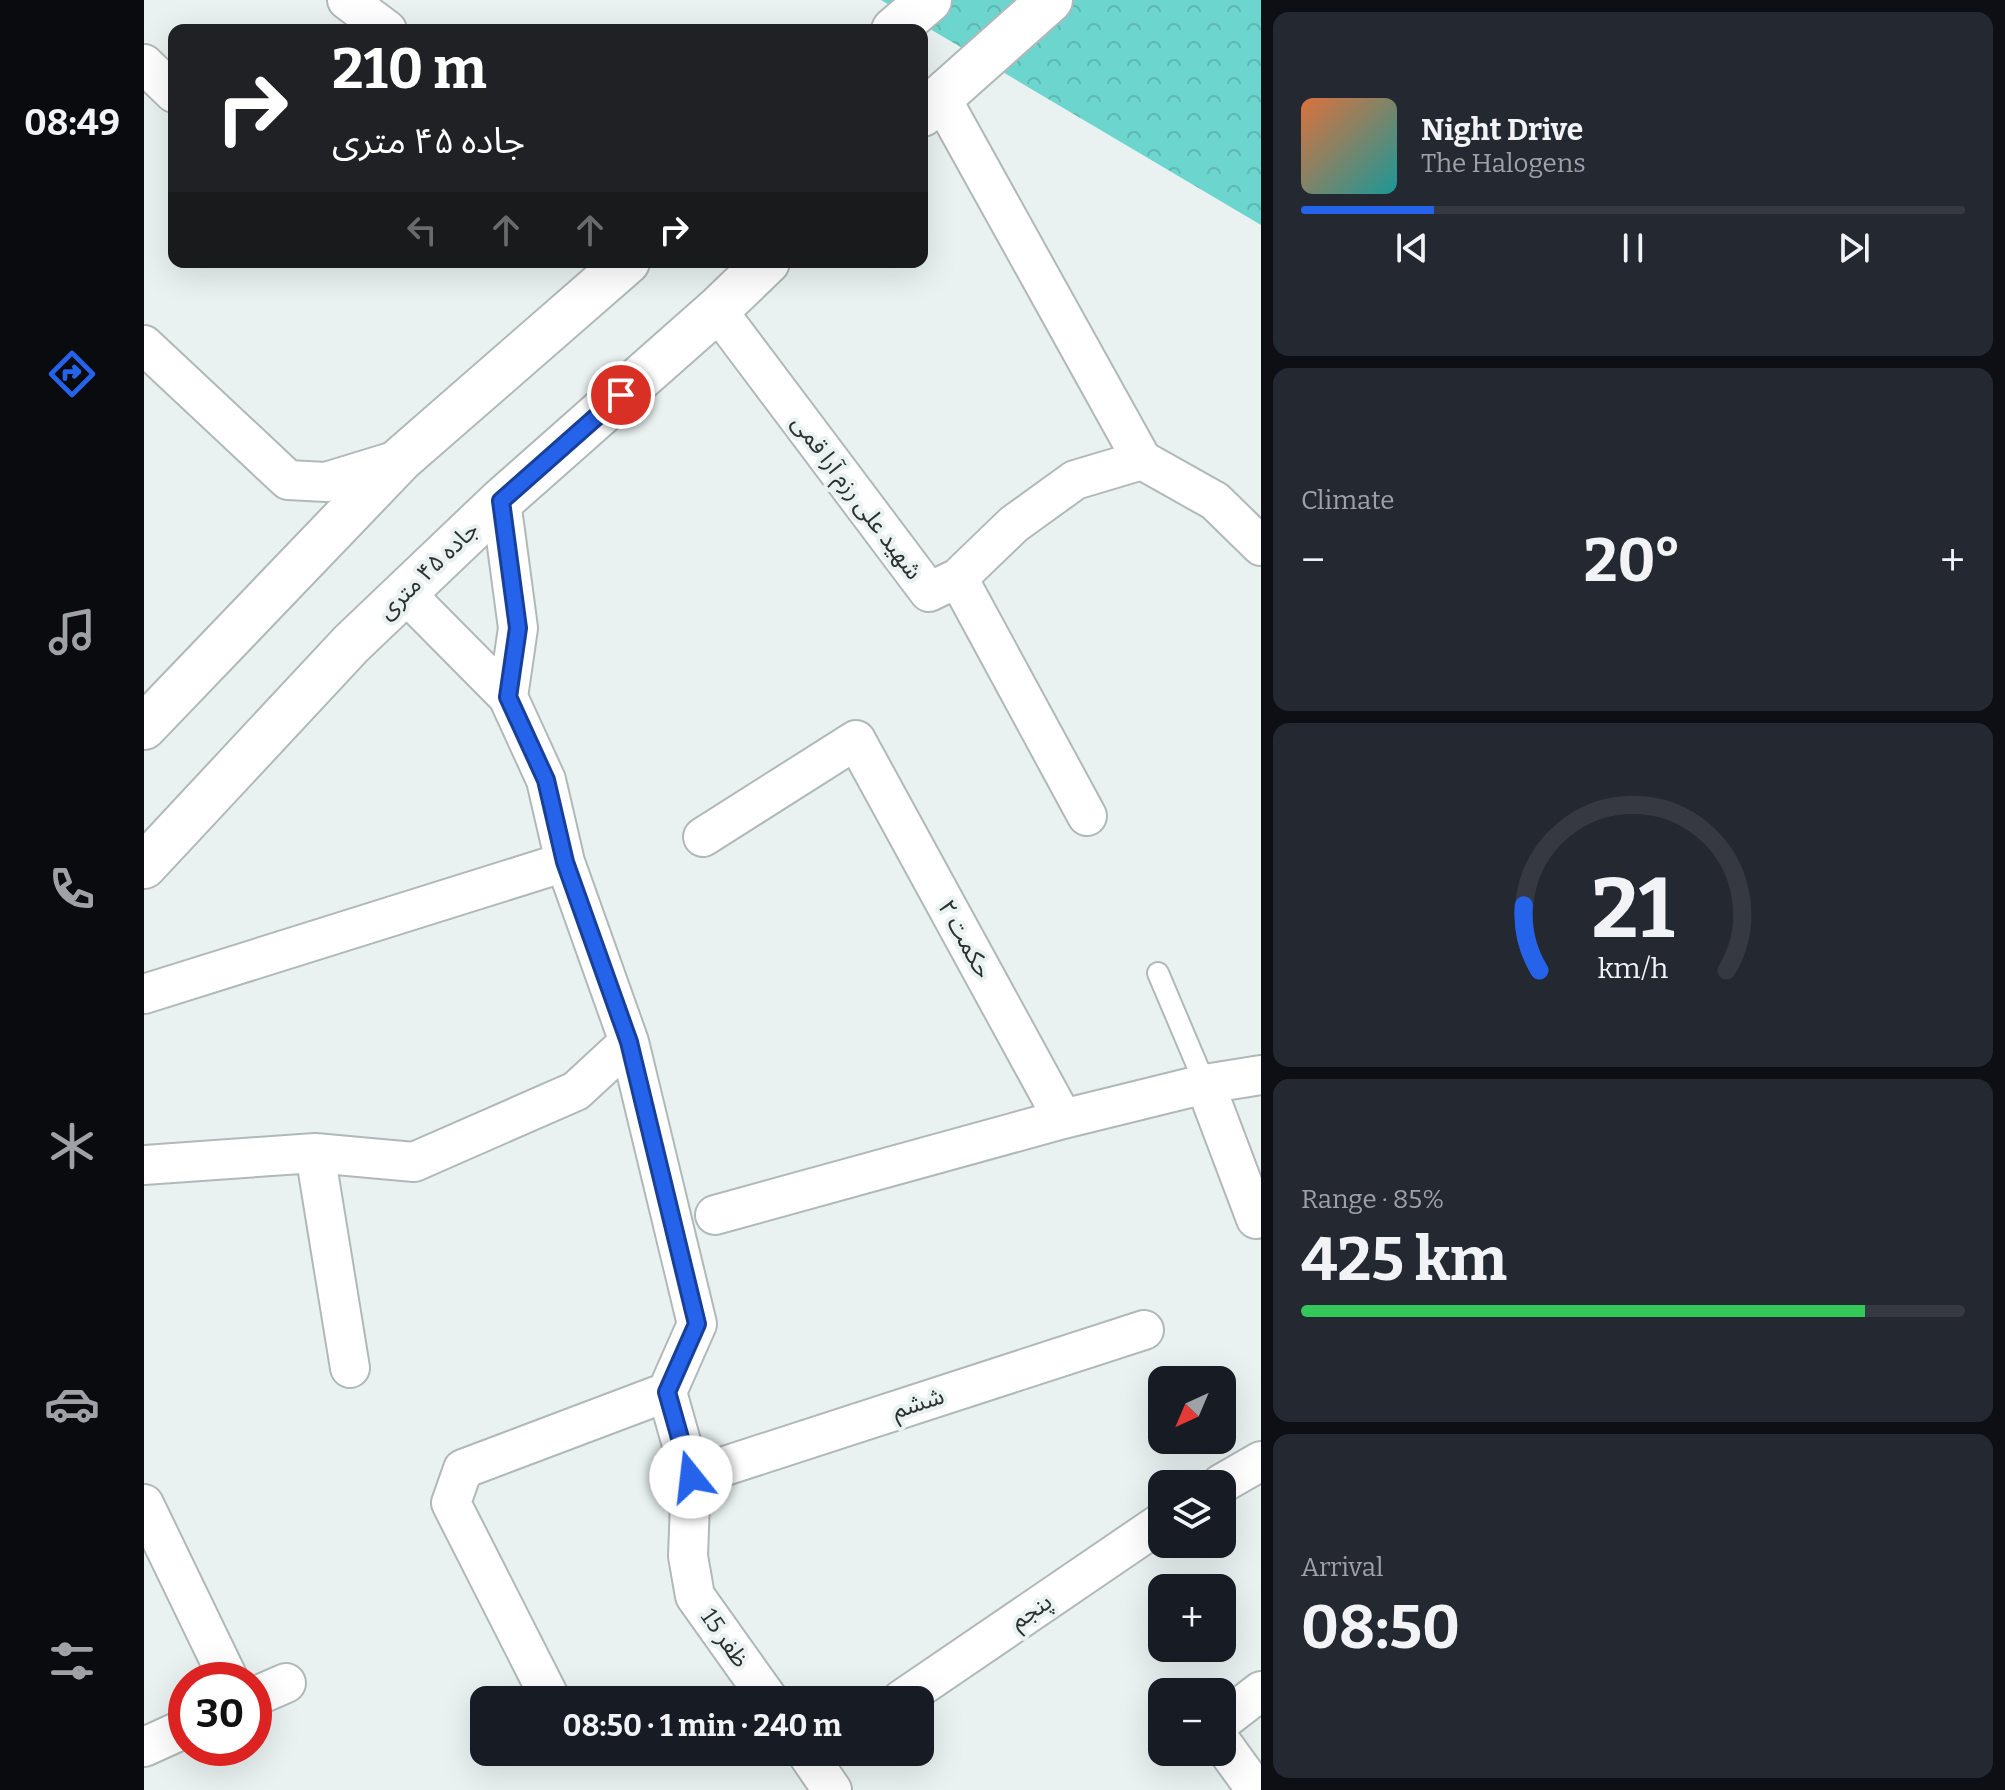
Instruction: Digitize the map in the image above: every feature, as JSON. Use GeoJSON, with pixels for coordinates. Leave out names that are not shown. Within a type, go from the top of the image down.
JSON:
{"type":"FeatureCollection","features":[{"type":"Feature","properties":{"kind":"street"},"geometry":{"type":"LineString","coordinates":[[901,24],[929,0]]}},
{"type":"Feature","properties":{"kind":"street"},"geometry":{"type":"LineString","coordinates":[[1050,0],[931,105],[1142,460],[1215,501],[1261,546]]}},
{"type":"Feature","properties":{"kind":"street"},"geometry":{"type":"LineString","coordinates":[[354,2],[380,24]]}},
{"type":"Feature","properties":{"kind":"street"},"geometry":{"type":"LineString","coordinates":[[144,64],[168,87]]}},
{"type":"Feature","properties":{"kind":"street"},"geometry":{"type":"LineString","coordinates":[[144,727],[401,459],[620,268]]}},
{"type":"Feature","properties":{"kind":"street","name":"جاده ۴۵ متری"},"geometry":{"type":"LineString","coordinates":[[144,866],[351,644],[501,501],[761,268]]}},
{"type":"Feature","properties":{"kind":"street","name":"شهید علی رزم آرا قمی"},"geometry":{"type":"LineString","coordinates":[[717,310],[929,592],[958,578],[1014,524],[1075,480],[1142,460]]}},
{"type":"Feature","properties":{"kind":"street"},"geometry":{"type":"LineString","coordinates":[[144,345],[288,480],[326,482],[401,459]]}},
{"type":"Feature","properties":{"kind":"street"},"geometry":{"type":"LineString","coordinates":[[501,501],[518,628],[508,697]]}},
{"type":"Feature","properties":{"kind":"street"},"geometry":{"type":"LineString","coordinates":[[958,578],[1087,816]]}},
{"type":"Feature","properties":{"kind":"street"},"geometry":{"type":"LineString","coordinates":[[405,593],[508,697],[546,780],[565,862],[629,1042],[697,1324],[667,1392],[463,1469],[451,1503],[544,1686]]}},
{"type":"Feature","properties":{"kind":"street","name":"حکمت ۲"},"geometry":{"type":"LineString","coordinates":[[703,837],[856,740],[1063,1119]]}},
{"type":"Feature","properties":{"kind":"street"},"geometry":{"type":"LineString","coordinates":[[144,994],[565,862]]}},
{"type":"Feature","properties":{"kind":"street"},"geometry":{"type":"LineString","coordinates":[[144,1165],[315,1153],[414,1162],[576,1091],[629,1042]]}},
{"type":"Feature","properties":{"kind":"street"},"geometry":{"type":"LineString","coordinates":[[715,1215],[1063,1119],[1205,1084],[1261,1075]]}},
{"type":"Feature","properties":{"kind":"street"},"geometry":{"type":"LineString","coordinates":[[1205,1084],[1256,1219]]}},
{"type":"Feature","properties":{"kind":"street"},"geometry":{"type":"LineString","coordinates":[[315,1153],[350,1368]]}},
{"type":"Feature","properties":{"kind":"street","name":"ششم"},"geometry":{"type":"LineString","coordinates":[[691,1477],[1144,1330]]}},
{"type":"Feature","properties":{"kind":"street","name":"ظفر 15"},"geometry":{"type":"LineString","coordinates":[[667,1392],[691,1477],[688,1556],[695,1596],[759,1686]]}},
{"type":"Feature","properties":{"kind":"street"},"geometry":{"type":"LineString","coordinates":[[1236,1475],[1261,1461]]}},
{"type":"Feature","properties":{"kind":"street"},"geometry":{"type":"LineString","coordinates":[[144,1504],[220,1662]]}},
{"type":"Feature","properties":{"kind":"street","name":"پنجم"},"geometry":{"type":"LineString","coordinates":[[922,1686],[1148,1532]]}},
{"type":"Feature","properties":{"kind":"street"},"geometry":{"type":"LineString","coordinates":[[1236,1710],[1261,1691]]}},
{"type":"Feature","properties":{"kind":"street"},"geometry":{"type":"LineString","coordinates":[[144,1747],[168,1736]]}},
{"type":"Feature","properties":{"kind":"street"},"geometry":{"type":"LineString","coordinates":[[1236,1762],[1256,1790]]}},
{"type":"Feature","properties":{"kind":"lane"},"geometry":{"type":"LineString","coordinates":[[1158,973],[1205,1084]]}},
{"type":"Feature","properties":{"kind":"green space"},"geometry":{"type":"Polygon","coordinates":[[[881,0],[1261,0],[1261,225],[928,28],[928,24],[922,24],[881,0]]]}},
{"type":"Feature","properties":{"kind":"route"},"geometry":{"type":"LineString","coordinates":[[621,395],[501,501],[518,628],[508,697],[546,780],[565,862],[629,1042],[697,1324],[667,1392],[691,1477]]}}]}
